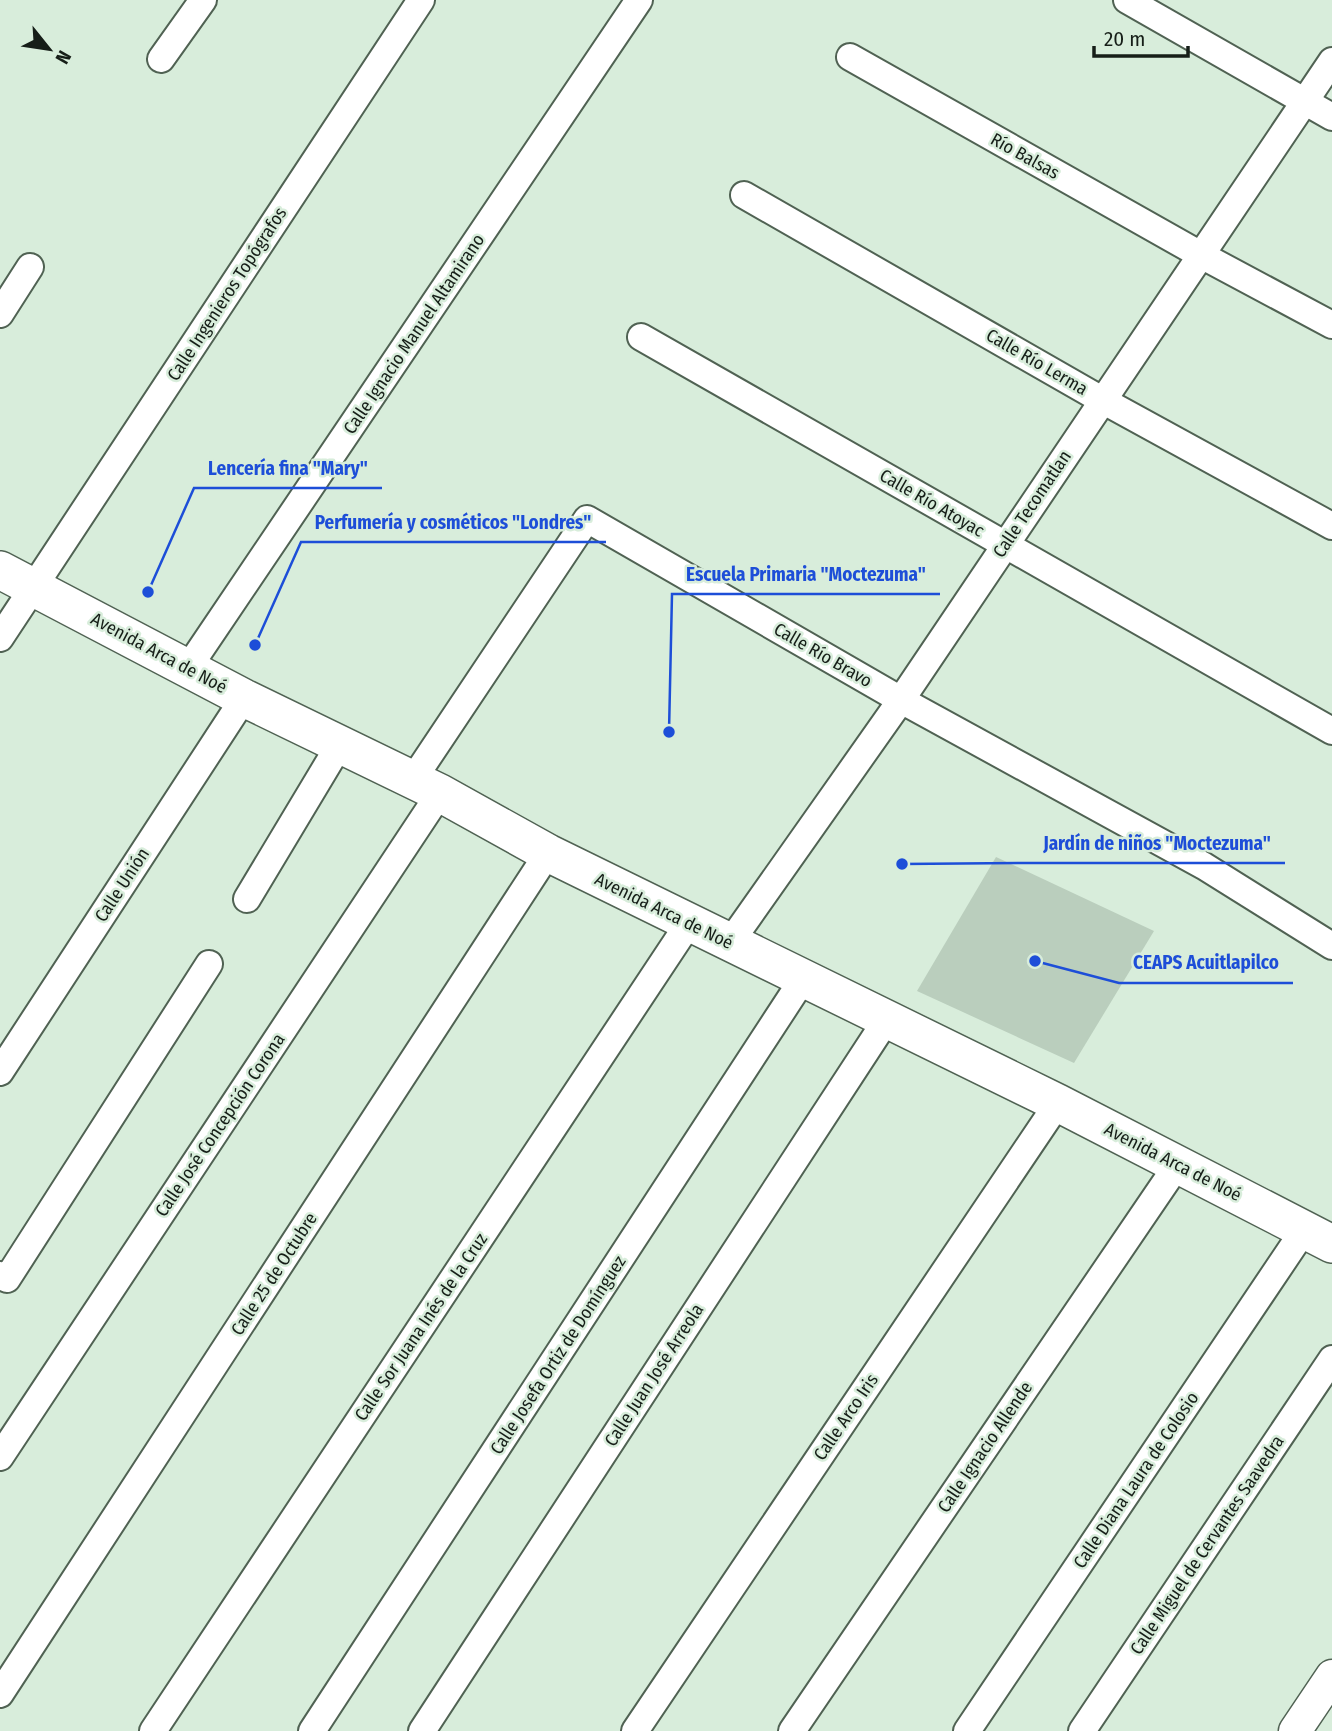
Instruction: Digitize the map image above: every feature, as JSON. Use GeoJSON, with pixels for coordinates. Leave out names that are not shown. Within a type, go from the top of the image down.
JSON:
{"type":"FeatureCollection","features":[{"type":"Feature","properties":{"kind":"main road","name":"Avenida Arca de Noé"},"geometry":{"type":"LineString","coordinates":[[0,570],[244,698],[426,787],[548,853],[729,944],[1058,1102],[1318,1237]]}},
{"type":"Feature","properties":{"kind":"street"},"geometry":{"type":"LineString","coordinates":[[161,59],[203,0]]}},
{"type":"Feature","properties":{"kind":"street","name":"Calle Ingenieros Topógrafos"},"geometry":{"type":"LineString","coordinates":[[0,638],[421,0]]}},
{"type":"Feature","properties":{"kind":"street","name":"Calle Ignacio Manuel Altamirano"},"geometry":{"type":"LineString","coordinates":[[188,668],[639,0]]}},
{"type":"Feature","properties":{"kind":"street"},"geometry":{"type":"LineString","coordinates":[[1127,0],[1332,117]]}},
{"type":"Feature","properties":{"kind":"street","name":"Río Balsas"},"geometry":{"type":"LineString","coordinates":[[850,57],[1332,325]]}},
{"type":"Feature","properties":{"kind":"street","name":"Calle Tecomatlan"},"geometry":{"type":"LineString","coordinates":[[729,944],[901,700],[1332,61]]}},
{"type":"Feature","properties":{"kind":"street","name":"Calle Río Lerma"},"geometry":{"type":"LineString","coordinates":[[744,195],[1102,400],[1332,526]]}},
{"type":"Feature","properties":{"kind":"street"},"geometry":{"type":"LineString","coordinates":[[0,314],[30,267]]}},
{"type":"Feature","properties":{"kind":"street","name":"Calle Río Atoyac"},"geometry":{"type":"LineString","coordinates":[[641,337],[1332,731]]}},
{"type":"Feature","properties":{"kind":"street","name":"Calle Río Bravo"},"geometry":{"type":"LineString","coordinates":[[426,787],[587,519],[901,700],[1204,866],[1332,946]]}},
{"type":"Feature","properties":{"kind":"street","name":"Calle Unión"},"geometry":{"type":"LineString","coordinates":[[0,1072],[244,698]]}},
{"type":"Feature","properties":{"kind":"street"},"geometry":{"type":"LineString","coordinates":[[247,898],[340,744]]}},
{"type":"Feature","properties":{"kind":"street","name":"Calle José Concepción Corona"},"geometry":{"type":"LineString","coordinates":[[0,1457],[426,787]]}},
{"type":"Feature","properties":{"kind":"street","name":"Calle 25 de Octubre"},"geometry":{"type":"LineString","coordinates":[[0,1694],[548,853]]}},
{"type":"Feature","properties":{"kind":"street","name":"Calle Sor Juana Inés de la Cruz"},"geometry":{"type":"LineString","coordinates":[[153,1731],[689,923]]}},
{"type":"Feature","properties":{"kind":"street"},"geometry":{"type":"LineString","coordinates":[[0,1275],[7,1279],[209,964]]}},
{"type":"Feature","properties":{"kind":"street","name":"Calle Josefa Ortiz de Domínguez"},"geometry":{"type":"LineString","coordinates":[[312,1731],[803,979]]}},
{"type":"Feature","properties":{"kind":"street","name":"Calle Juan José Arreola"},"geometry":{"type":"LineString","coordinates":[[422,1731],[887,1019]]}},
{"type":"Feature","properties":{"kind":"street","name":"Calle Arco Iris"},"geometry":{"type":"LineString","coordinates":[[635,1731],[1058,1102]]}},
{"type":"Feature","properties":{"kind":"street","name":"Calle Ignacio Allende"},"geometry":{"type":"LineString","coordinates":[[792,1731],[1178,1164]]}},
{"type":"Feature","properties":{"kind":"street","name":"Calle Diana Laura de Colosio"},"geometry":{"type":"LineString","coordinates":[[967,1731],[1318,1237]]}},
{"type":"Feature","properties":{"kind":"street","name":"Calle Miguel de Cervantes Saavedra"},"geometry":{"type":"LineString","coordinates":[[1082,1731],[1332,1359]]}},
{"type":"Feature","properties":{"kind":"street"},"geometry":{"type":"LineString","coordinates":[[1295,1731],[1332,1676]]}},
{"type":"Feature","properties":{"kind":"building"},"geometry":{"type":"Polygon","coordinates":[[[996,857],[1154,931],[1074,1063],[917,991],[996,857]]]}},
{"type":"Feature","properties":{"kind":"place","name":"Lencería fina \"Mary\""},"geometry":{"type":"Point","coordinates":[148,592]}},
{"type":"Feature","properties":{"kind":"place","name":"Perfumería y cosméticos \"Londres\""},"geometry":{"type":"Point","coordinates":[255,645]}},
{"type":"Feature","properties":{"kind":"place","name":"Escuela Primaria \"Moctezuma\""},"geometry":{"type":"Point","coordinates":[669,732]}},
{"type":"Feature","properties":{"kind":"place","name":"Jardín de niños \"Moctezuma\""},"geometry":{"type":"Point","coordinates":[902,864]}},
{"type":"Feature","properties":{"kind":"place","name":"CEAPS Acuitlapilco"},"geometry":{"type":"Point","coordinates":[1035,961]}}]}
